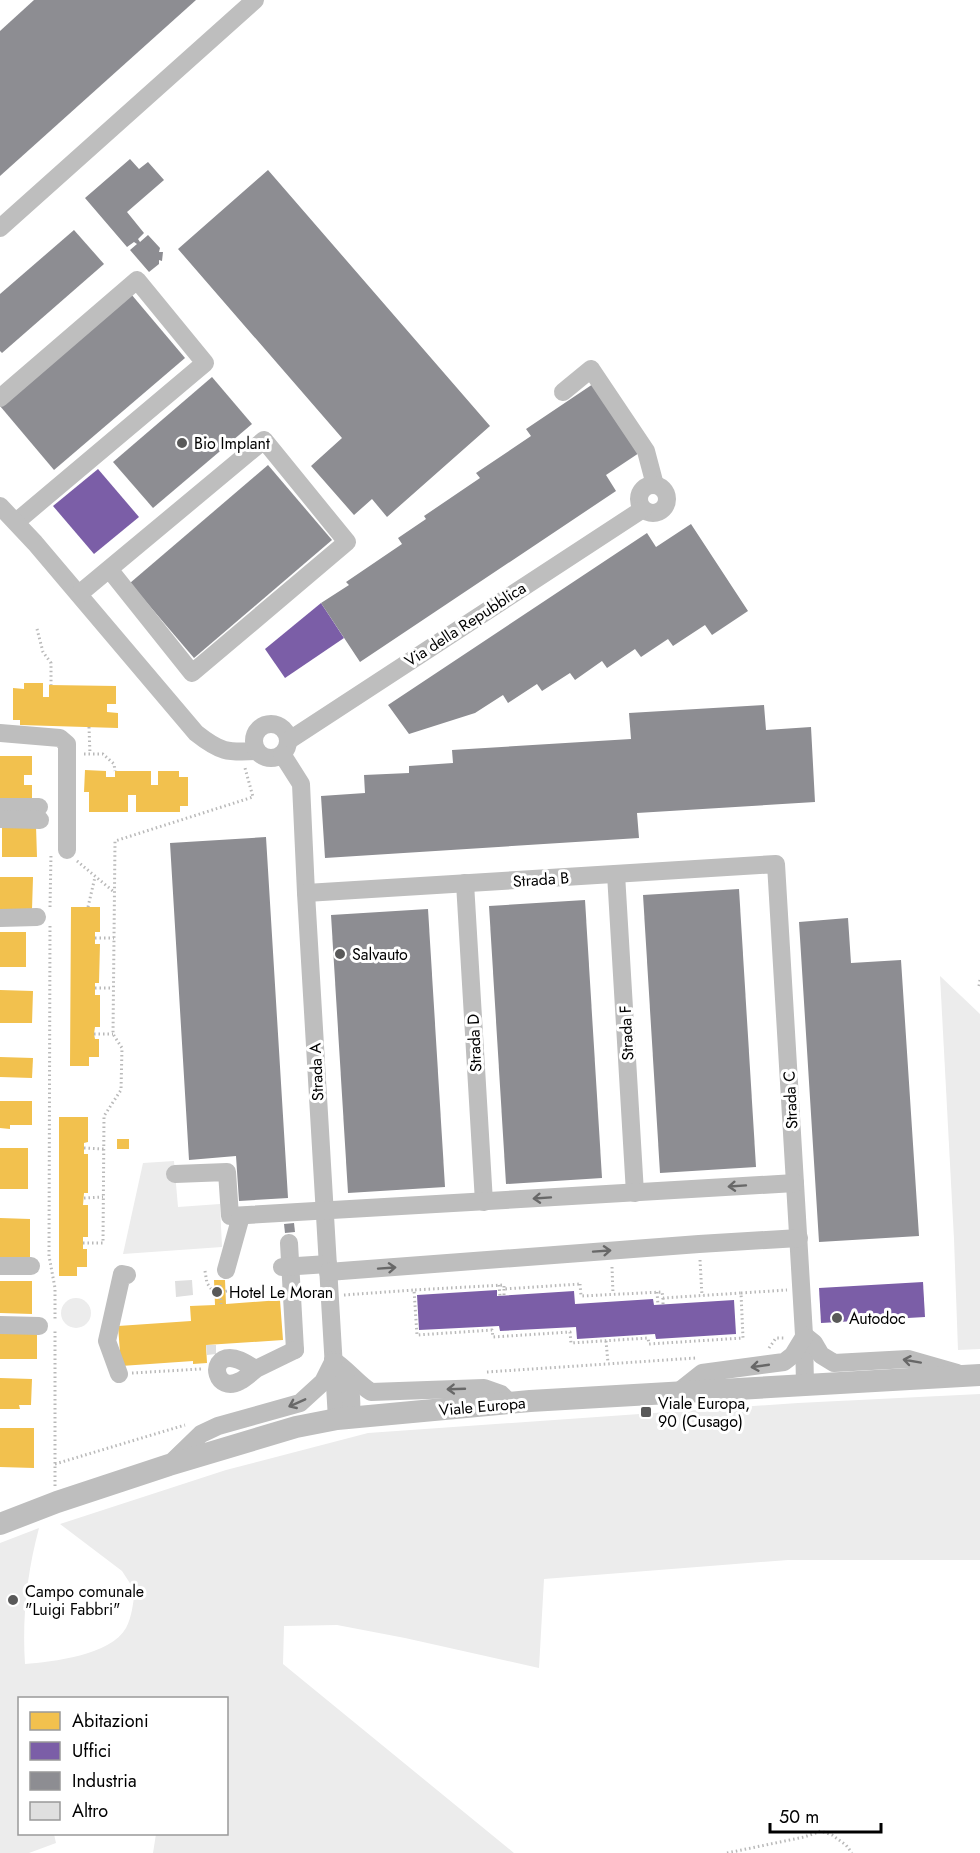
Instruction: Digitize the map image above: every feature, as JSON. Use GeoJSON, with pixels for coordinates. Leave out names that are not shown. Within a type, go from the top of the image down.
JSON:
{"type":"FeatureCollection","features":[{"type":"Feature","properties":{"kind":"main road","name":"Viale Europa"},"geometry":{"type":"LineString","coordinates":[[0,1524],[57,1502],[169,1465],[296,1427],[344,1418],[510,1403],[974,1376]]}},
{"type":"Feature","properties":{"kind":"street"},"geometry":{"type":"LineString","coordinates":[[0,228],[255,0]]}},
{"type":"Feature","properties":{"kind":"street"},"geometry":{"type":"LineString","coordinates":[[0,398],[137,280],[205,363],[16,522]]}},
{"type":"Feature","properties":{"kind":"street","name":"Via della Repubblica"},"geometry":{"type":"LineString","coordinates":[[285,747],[643,508],[639,501],[641,492],[647,486],[656,485],[646,451],[591,369],[563,392]]}},
{"type":"Feature","properties":{"kind":"street"},"geometry":{"type":"LineString","coordinates":[[79,594],[109,569],[264,440],[347,542],[192,673],[109,569]]}},
{"type":"Feature","properties":{"kind":"street"},"geometry":{"type":"LineString","coordinates":[[0,506],[79,594],[196,733],[210,744],[226,752],[248,751],[266,758],[277,757],[285,747],[284,730],[274,724],[263,726],[255,734],[248,751]]}},
{"type":"Feature","properties":{"kind":"street"},"geometry":{"type":"LineString","coordinates":[[0,733],[60,738],[67,744],[59,848]]}},
{"type":"Feature","properties":{"kind":"street","name":"Strada A"},"geometry":{"type":"LineString","coordinates":[[285,747],[301,784],[333,1360],[344,1418]]}},
{"type":"Feature","properties":{"kind":"street"},"geometry":{"type":"LineString","coordinates":[[0,807],[40,813],[0,819]]}},
{"type":"Feature","properties":{"kind":"street","name":"Strada B"},"geometry":{"type":"LineString","coordinates":[[306,893],[776,864]]}},
{"type":"Feature","properties":{"kind":"street","name":"Strada C"},"geometry":{"type":"LineString","coordinates":[[776,864],[804,1335],[811,1385]]}},
{"type":"Feature","properties":{"kind":"street","name":"Strada F"},"geometry":{"type":"LineString","coordinates":[[616,874],[635,1193]]}},
{"type":"Feature","properties":{"kind":"street","name":"Strada D"},"geometry":{"type":"LineString","coordinates":[[465,884],[484,1202]]}},
{"type":"Feature","properties":{"kind":"street"},"geometry":{"type":"LineString","coordinates":[[0,918],[37,917]]}},
{"type":"Feature","properties":{"kind":"street"},"geometry":{"type":"LineString","coordinates":[[175,1174],[227,1172],[230,1216],[795,1183]]}},
{"type":"Feature","properties":{"kind":"street"},"geometry":{"type":"LineString","coordinates":[[223,1275],[241,1216]]}},
{"type":"Feature","properties":{"kind":"street"},"geometry":{"type":"LineString","coordinates":[[287,1266],[328,1268],[799,1238]]}},
{"type":"Feature","properties":{"kind":"street"},"geometry":{"type":"LineString","coordinates":[[217,1368],[226,1358],[233,1358],[256,1370],[299,1353],[287,1266],[290,1244]]}},
{"type":"Feature","properties":{"kind":"street"},"geometry":{"type":"LineString","coordinates":[[0,1266],[31,1266]]}},
{"type":"Feature","properties":{"kind":"street"},"geometry":{"type":"LineString","coordinates":[[119,1374],[107,1341],[122,1275],[127,1275]]}},
{"type":"Feature","properties":{"kind":"street"},"geometry":{"type":"LineString","coordinates":[[0,1317],[38,1322],[0,1325]]}},
{"type":"Feature","properties":{"kind":"street"},"geometry":{"type":"LineString","coordinates":[[678,1392],[702,1373],[784,1362],[793,1355],[804,1335],[814,1343],[821,1355],[834,1363],[908,1359],[974,1376]]}},
{"type":"Feature","properties":{"kind":"street"},"geometry":{"type":"LineString","coordinates":[[169,1465],[201,1434],[218,1426],[300,1403],[323,1382],[333,1360],[371,1392],[484,1388],[501,1394],[510,1403]]}},
{"type":"Feature","properties":{"kind":"path"},"geometry":{"type":"LineString","coordinates":[[37,629],[42,652],[51,663],[51,685]]}},
{"type":"Feature","properties":{"kind":"path"},"geometry":{"type":"LineString","coordinates":[[89,727],[90,754]]}},
{"type":"Feature","properties":{"kind":"path"},"geometry":{"type":"LineString","coordinates":[[83,1243],[103,1244],[104,1116],[121,1090],[122,1048],[113,1034],[115,841],[253,796],[248,751]]}},
{"type":"Feature","properties":{"kind":"path"},"geometry":{"type":"LineString","coordinates":[[76,754],[103,754],[114,764],[115,771]]}},
{"type":"Feature","properties":{"kind":"path"},"geometry":{"type":"LineString","coordinates":[[55,1487],[55,1288],[49,1256],[59,848]]}},
{"type":"Feature","properties":{"kind":"path"},"geometry":{"type":"LineString","coordinates":[[88,907],[95,877]]}},
{"type":"Feature","properties":{"kind":"path"},"geometry":{"type":"LineString","coordinates":[[95,938],[114,938]]}},
{"type":"Feature","properties":{"kind":"path"},"geometry":{"type":"LineString","coordinates":[[979,986],[980,980]]}},
{"type":"Feature","properties":{"kind":"path"},"geometry":{"type":"LineString","coordinates":[[95,988],[113,988]]}},
{"type":"Feature","properties":{"kind":"path"},"geometry":{"type":"LineString","coordinates":[[94,1034],[113,1034]]}},
{"type":"Feature","properties":{"kind":"path"},"geometry":{"type":"LineString","coordinates":[[84,1148],[104,1149]]}},
{"type":"Feature","properties":{"kind":"path"},"geometry":{"type":"LineString","coordinates":[[84,1198],[103,1197]]}},
{"type":"Feature","properties":{"kind":"path"},"geometry":{"type":"LineString","coordinates":[[699,1244],[702,1296]]}},
{"type":"Feature","properties":{"kind":"path"},"geometry":{"type":"LineString","coordinates":[[611,1250],[613,1294]]}},
{"type":"Feature","properties":{"kind":"path"},"geometry":{"type":"LineString","coordinates":[[221,1304],[223,1275]]}},
{"type":"Feature","properties":{"kind":"path"},"geometry":{"type":"LineString","coordinates":[[504,1289],[580,1284],[581,1296],[662,1292],[663,1305]]}},
{"type":"Feature","properties":{"kind":"path"},"geometry":{"type":"LineString","coordinates":[[330,1296],[414,1290],[500,1285],[504,1285],[502,1295],[500,1285]]}},
{"type":"Feature","properties":{"kind":"path"},"geometry":{"type":"LineString","coordinates":[[414,1290],[417,1335],[492,1330],[493,1337],[570,1332],[571,1343],[648,1338],[649,1344],[660,1341],[743,1338],[741,1293]]}},
{"type":"Feature","properties":{"kind":"path"},"geometry":{"type":"LineString","coordinates":[[663,1298],[801,1290]]}},
{"type":"Feature","properties":{"kind":"path"},"geometry":{"type":"LineString","coordinates":[[657,1292],[658,1305]]}},
{"type":"Feature","properties":{"kind":"path"},"geometry":{"type":"LineString","coordinates":[[504,1331],[504,1336]]}},
{"type":"Feature","properties":{"kind":"path"},"geometry":{"type":"LineString","coordinates":[[765,1353],[776,1338],[804,1335]]}},
{"type":"Feature","properties":{"kind":"path"},"geometry":{"type":"LineString","coordinates":[[606,1341],[608,1364]]}},
{"type":"Feature","properties":{"kind":"path"},"geometry":{"type":"LineString","coordinates":[[481,1372],[695,1358]]}},
{"type":"Feature","properties":{"kind":"path"},"geometry":{"type":"LineString","coordinates":[[119,1374],[217,1368]]}},
{"type":"Feature","properties":{"kind":"path"},"geometry":{"type":"LineString","coordinates":[[727,1853],[804,1837],[820,1831],[832,1835],[846,1845],[852,1853]]}},
{"type":"Feature","properties":{"kind":"shaded area"},"geometry":{"type":"Polygon","coordinates":[[[940,976],[980,1014],[980,1349],[958,1350],[940,976]]]}},
{"type":"Feature","properties":{"kind":"shaded area"},"geometry":{"type":"Polygon","coordinates":[[[174,1161],[178,1207],[220,1204],[222,1247],[123,1254],[143,1163],[174,1161]]]}},
{"type":"Feature","properties":{"kind":"shaded area"},"geometry":{"type":"Polygon","coordinates":[[[76,1298],[87,1302],[91,1313],[87,1324],[76,1328],[65,1324],[61,1313],[65,1302],[76,1298]]]}},
{"type":"Feature","properties":{"kind":"shaded area"},"geometry":{"type":"Polygon","coordinates":[[[980,1394],[980,1560],[788,1560],[544,1579],[539,1668],[337,1625],[284,1626],[283,1664],[514,1853],[153,1853],[156,1835],[228,1835],[228,1697],[18,1697],[18,1835],[54,1835],[56,1843],[29,1853],[0,1853],[0,1543],[39,1528],[26,1596],[25,1664],[65,1659],[95,1651],[118,1637],[130,1619],[135,1591],[122,1571],[60,1524],[226,1470],[368,1433],[798,1403],[980,1394]]]}},
{"type":"Feature","properties":{"kind":"building: Abitazioni"},"geometry":{"type":"Polygon","coordinates":[[[24,683],[43,683],[43,697],[49,697],[49,685],[116,686],[116,704],[107,704],[107,712],[118,713],[118,728],[20,725],[20,720],[13,720],[13,688],[24,689],[24,683]]]}},
{"type":"Feature","properties":{"kind":"building: Abitazioni"},"geometry":{"type":"Polygon","coordinates":[[[0,756],[32,756],[32,775],[24,775],[24,785],[32,785],[32,803],[0,803],[0,756]]]}},
{"type":"Feature","properties":{"kind":"building: Abitazioni"},"geometry":{"type":"Polygon","coordinates":[[[85,770],[106,771],[106,777],[115,777],[115,771],[151,771],[151,785],[158,785],[158,771],[179,771],[179,777],[188,777],[188,806],[180,806],[180,812],[136,812],[136,795],[128,795],[128,812],[89,812],[89,792],[84,792],[85,770]]]}},
{"type":"Feature","properties":{"kind":"building: Abitazioni"},"geometry":{"type":"Polygon","coordinates":[[[2,826],[36,826],[37,857],[2,857],[2,826]]]}},
{"type":"Feature","properties":{"kind":"building: Abitazioni"},"geometry":{"type":"Polygon","coordinates":[[[0,877],[33,877],[32,909],[0,909],[0,877]]]}},
{"type":"Feature","properties":{"kind":"building: Abitazioni"},"geometry":{"type":"Polygon","coordinates":[[[71,907],[100,907],[100,932],[95,932],[95,944],[100,944],[99,983],[95,983],[95,995],[100,995],[100,1027],[95,1027],[94,1034],[95,1039],[99,1039],[99,1057],[89,1057],[89,1066],[70,1066],[71,907]]]}},
{"type":"Feature","properties":{"kind":"building: Abitazioni"},"geometry":{"type":"Polygon","coordinates":[[[0,932],[26,932],[26,967],[0,967],[0,932]]]}},
{"type":"Feature","properties":{"kind":"building: Abitazioni"},"geometry":{"type":"Polygon","coordinates":[[[0,990],[33,991],[32,1023],[0,1023],[0,990]]]}},
{"type":"Feature","properties":{"kind":"building: Abitazioni"},"geometry":{"type":"Polygon","coordinates":[[[0,1057],[33,1058],[32,1078],[0,1077],[0,1057]]]}},
{"type":"Feature","properties":{"kind":"building: Abitazioni"},"geometry":{"type":"Polygon","coordinates":[[[0,1101],[32,1101],[32,1125],[10,1125],[10,1129],[0,1128],[0,1101]]]}},
{"type":"Feature","properties":{"kind":"building: Abitazioni"},"geometry":{"type":"Polygon","coordinates":[[[59,1117],[88,1117],[88,1142],[84,1143],[84,1154],[88,1154],[88,1193],[84,1193],[83,1205],[88,1205],[88,1237],[83,1237],[83,1249],[87,1249],[87,1267],[77,1267],[77,1276],[59,1276],[59,1117]]]}},
{"type":"Feature","properties":{"kind":"building: Abitazioni"},"geometry":{"type":"Polygon","coordinates":[[[117,1139],[129,1139],[129,1149],[117,1149],[117,1139]]]}},
{"type":"Feature","properties":{"kind":"building: Abitazioni"},"geometry":{"type":"Polygon","coordinates":[[[0,1148],[28,1148],[28,1189],[0,1189],[0,1148]]]}},
{"type":"Feature","properties":{"kind":"building: Abitazioni"},"geometry":{"type":"Polygon","coordinates":[[[0,1218],[30,1219],[30,1259],[0,1258],[0,1218]]]}},
{"type":"Feature","properties":{"kind":"building: Abitazioni"},"geometry":{"type":"Polygon","coordinates":[[[214,1280],[225,1280],[226,1304],[280,1300],[283,1340],[206,1345],[207,1363],[193,1364],[193,1361],[121,1366],[118,1326],[191,1321],[190,1306],[215,1305],[214,1280]]]}},
{"type":"Feature","properties":{"kind":"building: Abitazioni"},"geometry":{"type":"Polygon","coordinates":[[[0,1281],[32,1281],[32,1314],[0,1313],[0,1281]]]}},
{"type":"Feature","properties":{"kind":"building: Abitazioni"},"geometry":{"type":"Polygon","coordinates":[[[0,1329],[37,1329],[37,1359],[0,1359],[0,1329]]]}},
{"type":"Feature","properties":{"kind":"building: Abitazioni"},"geometry":{"type":"Polygon","coordinates":[[[0,1378],[32,1379],[31,1405],[19,1405],[20,1409],[0,1409],[0,1378]]]}},
{"type":"Feature","properties":{"kind":"building: Abitazioni"},"geometry":{"type":"Polygon","coordinates":[[[0,1428],[34,1428],[34,1468],[0,1467],[0,1428]]]}},
{"type":"Feature","properties":{"kind":"building: Uffici"},"geometry":{"type":"Polygon","coordinates":[[[98,469],[139,517],[94,554],[53,506],[98,469]]]}},
{"type":"Feature","properties":{"kind":"building: Uffici"},"geometry":{"type":"Polygon","coordinates":[[[321,603],[344,638],[285,678],[265,649],[321,603]]]}},
{"type":"Feature","properties":{"kind":"building: Uffici"},"geometry":{"type":"Polygon","coordinates":[[[923,1282],[925,1317],[821,1323],[819,1288],[923,1282]]]}},
{"type":"Feature","properties":{"kind":"building: Uffici"},"geometry":{"type":"Polygon","coordinates":[[[497,1290],[497,1296],[574,1291],[575,1304],[653,1299],[654,1305],[734,1300],[736,1334],[656,1339],[655,1334],[577,1339],[576,1327],[500,1331],[499,1326],[419,1330],[417,1295],[497,1290]]]}},
{"type":"Feature","properties":{"kind":"building: Industria"},"geometry":{"type":"Polygon","coordinates":[[[34,0],[196,0],[0,176],[0,31],[34,0]]]}},
{"type":"Feature","properties":{"kind":"building: Industria"},"geometry":{"type":"Polygon","coordinates":[[[130,159],[139,169],[148,162],[164,180],[127,212],[144,233],[138,239],[140,242],[148,235],[160,248],[159,252],[163,252],[162,261],[159,260],[159,264],[149,272],[130,250],[137,244],[134,242],[127,247],[85,198],[130,159]]]}},
{"type":"Feature","properties":{"kind":"building: Industria"},"geometry":{"type":"Polygon","coordinates":[[[268,170],[490,426],[387,517],[372,499],[354,515],[311,466],[342,438],[178,249],[268,170]]]}},
{"type":"Feature","properties":{"kind":"building: Industria"},"geometry":{"type":"Polygon","coordinates":[[[74,230],[104,264],[2,353],[0,351],[0,294],[74,230]]]}},
{"type":"Feature","properties":{"kind":"building: Industria"},"geometry":{"type":"Polygon","coordinates":[[[131,294],[185,358],[54,470],[0,406],[131,294]]]}},
{"type":"Feature","properties":{"kind":"building: Industria","name":"Bio Implant"},"geometry":{"type":"Polygon","coordinates":[[[212,377],[252,424],[153,508],[113,462],[212,377]]]}},
{"type":"Feature","properties":{"kind":"building: Industria"},"geometry":{"type":"Polygon","coordinates":[[[593,384],[639,453],[606,475],[616,491],[360,662],[321,603],[349,585],[346,582],[402,544],[398,538],[426,519],[424,516],[480,478],[476,473],[531,436],[526,429],[593,384]]]}},
{"type":"Feature","properties":{"kind":"building: Industria"},"geometry":{"type":"Polygon","coordinates":[[[268,465],[332,540],[194,658],[130,583],[268,465]]]}},
{"type":"Feature","properties":{"kind":"building: Industria"},"geometry":{"type":"Polygon","coordinates":[[[691,524],[748,611],[712,635],[705,625],[673,646],[668,639],[641,657],[635,649],[607,668],[602,661],[575,680],[570,673],[542,691],[537,684],[508,703],[503,695],[475,713],[409,734],[388,705],[647,533],[656,547],[691,524]]]}},
{"type":"Feature","properties":{"kind":"building: Industria"},"geometry":{"type":"Polygon","coordinates":[[[764,705],[766,730],[811,727],[815,802],[637,813],[639,838],[325,858],[321,796],[365,793],[364,775],[409,773],[409,766],[453,763],[452,750],[631,739],[629,713],[764,705]]]}},
{"type":"Feature","properties":{"kind":"building: Industria"},"geometry":{"type":"Polygon","coordinates":[[[266,837],[288,1198],[239,1201],[236,1156],[189,1160],[170,843],[266,837]]]}},
{"type":"Feature","properties":{"kind":"building: Industria"},"geometry":{"type":"Polygon","coordinates":[[[739,889],[756,1167],[660,1173],[643,895],[739,889]]]}},
{"type":"Feature","properties":{"kind":"building: Industria"},"geometry":{"type":"Polygon","coordinates":[[[585,900],[602,1178],[506,1184],[489,906],[585,900]]]}},
{"type":"Feature","properties":{"kind":"building: Industria"},"geometry":{"type":"Polygon","coordinates":[[[428,909],[445,1187],[348,1193],[331,915],[428,909]]]}},
{"type":"Feature","properties":{"kind":"building: Industria"},"geometry":{"type":"Polygon","coordinates":[[[848,918],[851,963],[901,960],[919,1236],[819,1242],[799,922],[848,918]]]}},
{"type":"Feature","properties":{"kind":"building: Industria"},"geometry":{"type":"Polygon","coordinates":[[[294,1223],[295,1232],[285,1233],[284,1224],[294,1223]]]}},
{"type":"Feature","properties":{"kind":"building: Altro"},"geometry":{"type":"Polygon","coordinates":[[[192,1280],[193,1295],[176,1297],[175,1281],[192,1280]]]}},
{"type":"Feature","properties":{"kind":"building: Altro"},"geometry":{"type":"Polygon","coordinates":[[[206,1345],[216,1345],[216,1354],[207,1355],[206,1345]]]}},
{"type":"Feature","properties":{"kind":"place","name":"Bio Implant"},"geometry":{"type":"Point","coordinates":[182,443]}},
{"type":"Feature","properties":{"kind":"place","name":"Salvauto"},"geometry":{"type":"Point","coordinates":[340,954]}},
{"type":"Feature","properties":{"kind":"place","name":"Hotel Le Moran"},"geometry":{"type":"Point","coordinates":[217,1292]}},
{"type":"Feature","properties":{"kind":"place","name":"Autodoc"},"geometry":{"type":"Point","coordinates":[837,1318]}},
{"type":"Feature","properties":{"kind":"place","name":"Viale Europa, 90 (Cusago)"},"geometry":{"type":"Point","coordinates":[646,1412]}},
{"type":"Feature","properties":{"kind":"place","name":"Campo comunale \"Luigi Fabbri\""},"geometry":{"type":"Point","coordinates":[13,1600]}}]}
